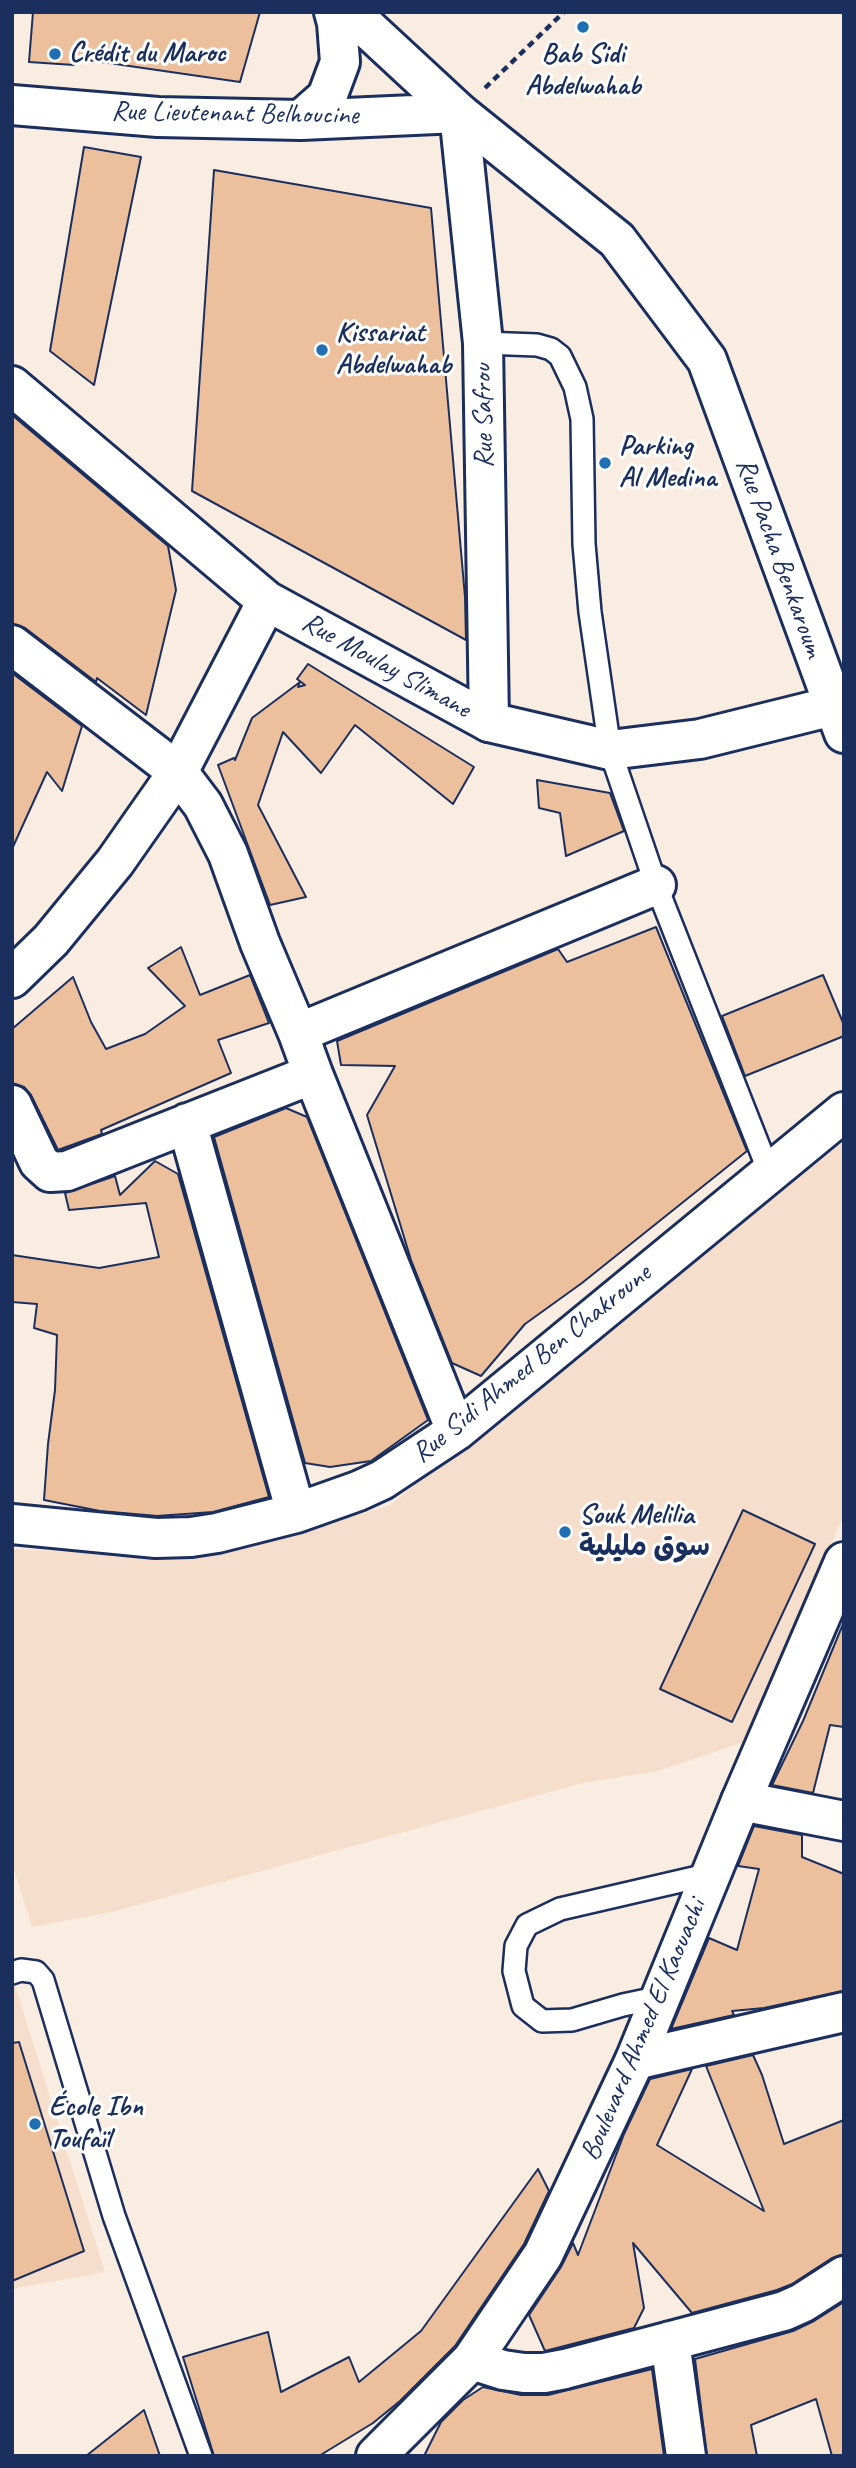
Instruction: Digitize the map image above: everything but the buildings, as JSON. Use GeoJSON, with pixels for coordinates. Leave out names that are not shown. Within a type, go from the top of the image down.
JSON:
{"type":"FeatureCollection","features":[{"type":"Feature","properties":{"kind":"street"},"geometry":{"type":"LineString","coordinates":[[301,120],[327,97],[340,62],[334,12]]}},
{"type":"Feature","properties":{"kind":"street","name":"Rue Pacha Benkaroum"},"geometry":{"type":"LineString","coordinates":[[350,12],[459,113],[617,240],[708,360],[840,713]]}},
{"type":"Feature","properties":{"kind":"street","name":"Rue Lieutenant Belhoucine"},"geometry":{"type":"LineString","coordinates":[[12,105],[158,117],[301,120],[459,113]]}},
{"type":"Feature","properties":{"kind":"street","name":"Rue Safrou"},"geometry":{"type":"LineString","coordinates":[[459,113],[483,343],[489,722]]}},
{"type":"Feature","properties":{"kind":"street","name":"Rue Moulay Slimane"},"geometry":{"type":"LineString","coordinates":[[12,386],[267,601],[489,722],[610,750],[700,739],[840,713]]}},
{"type":"Feature","properties":{"kind":"street"},"geometry":{"type":"LineString","coordinates":[[12,978],[51,940],[115,862],[178,772],[267,601]]}},
{"type":"Feature","properties":{"kind":"street"},"geometry":{"type":"LineString","coordinates":[[12,645],[178,772],[204,805],[228,854],[260,943],[456,1431]]}},
{"type":"Feature","properties":{"kind":"street"},"geometry":{"type":"LineString","coordinates":[[298,1033],[656,885]]}},
{"type":"Feature","properties":{"kind":"street"},"geometry":{"type":"LineString","coordinates":[[12,1105],[39,1162],[50,1172],[67,1171],[313,1074]]}},
{"type":"Feature","properties":{"kind":"street","name":"Rue Sidi Ahmed Ben Chakroune"},"geometry":{"type":"LineString","coordinates":[[12,1524],[156,1538],[217,1533],[296,1513],[382,1480],[456,1431],[844,1112]]}},
{"type":"Feature","properties":{"kind":"street"},"geometry":{"type":"LineString","coordinates":[[187,1123],[296,1513]]}},
{"type":"Feature","properties":{"kind":"street","name":"Boulevard Ahmed El Kaouachi"},"geometry":{"type":"LineString","coordinates":[[388,2452],[472,2360],[542,2255],[635,2060],[741,1801],[844,1562]]}},
{"type":"Feature","properties":{"kind":"street"},"geometry":{"type":"LineString","coordinates":[[741,1801],[844,1821]]}},
{"type":"Feature","properties":{"kind":"street"},"geometry":{"type":"LineString","coordinates":[[635,2060],[844,2012]]}},
{"type":"Feature","properties":{"kind":"street"},"geometry":{"type":"LineString","coordinates":[[472,2360],[503,2370],[544,2373],[784,2311],[802,2303],[844,2276]]}},
{"type":"Feature","properties":{"kind":"street"},"geometry":{"type":"LineString","coordinates":[[670,2341],[686,2456]]}},
{"type":"Feature","properties":{"kind":"lane"},"geometry":{"type":"LineString","coordinates":[[483,343],[537,345],[551,349],[560,356],[575,387],[582,419],[584,544],[610,750],[656,885],[769,1172]]}},
{"type":"Feature","properties":{"kind":"lane"},"geometry":{"type":"LineString","coordinates":[[661,1997],[572,2020],[542,2021],[523,2006],[514,1971],[516,1945],[527,1926],[560,1909],[711,1874]]}},
{"type":"Feature","properties":{"kind":"lane"},"geometry":{"type":"LineString","coordinates":[[12,1973],[21,1970],[36,1972],[43,1980],[114,2216],[201,2456]]}},
{"type":"Feature","properties":{"kind":"path"},"geometry":{"type":"LineString","coordinates":[[459,113],[564,12]]}},
{"type":"Feature","properties":{"kind":"shaded area","name":"Souk Melilia سوق مليلية"},"geometry":{"type":"Polygon","coordinates":[[[844,1134],[844,1515],[744,1742],[658,1771],[583,1783],[112,1912],[32,1927],[12,1863],[12,1549],[199,1558],[389,1506],[844,1134]]]}},
{"type":"Feature","properties":{"kind":"shaded area","name":"École Ibn Toufaïl"},"geometry":{"type":"Polygon","coordinates":[[[12,1976],[105,2272],[12,2289],[12,1976]]]}},
{"type":"Feature","properties":{"kind":"place","name":"Bab Sidi Abdelwahab"},"geometry":{"type":"Point","coordinates":[583,27]}},
{"type":"Feature","properties":{"kind":"place","name":"Crédit du Maroc"},"geometry":{"type":"Point","coordinates":[55,54]}},
{"type":"Feature","properties":{"kind":"place","name":"Kissariat Abdelwahab"},"geometry":{"type":"Point","coordinates":[322,350]}},
{"type":"Feature","properties":{"kind":"place","name":"Parking Al Medina"},"geometry":{"type":"Point","coordinates":[605,463]}},
{"type":"Feature","properties":{"kind":"place","name":"Souk Melilia سوق مليلية"},"geometry":{"type":"Point","coordinates":[565,1532]}},
{"type":"Feature","properties":{"kind":"place","name":"École Ibn Toufaïl"},"geometry":{"type":"Point","coordinates":[35,2124]}}]}
